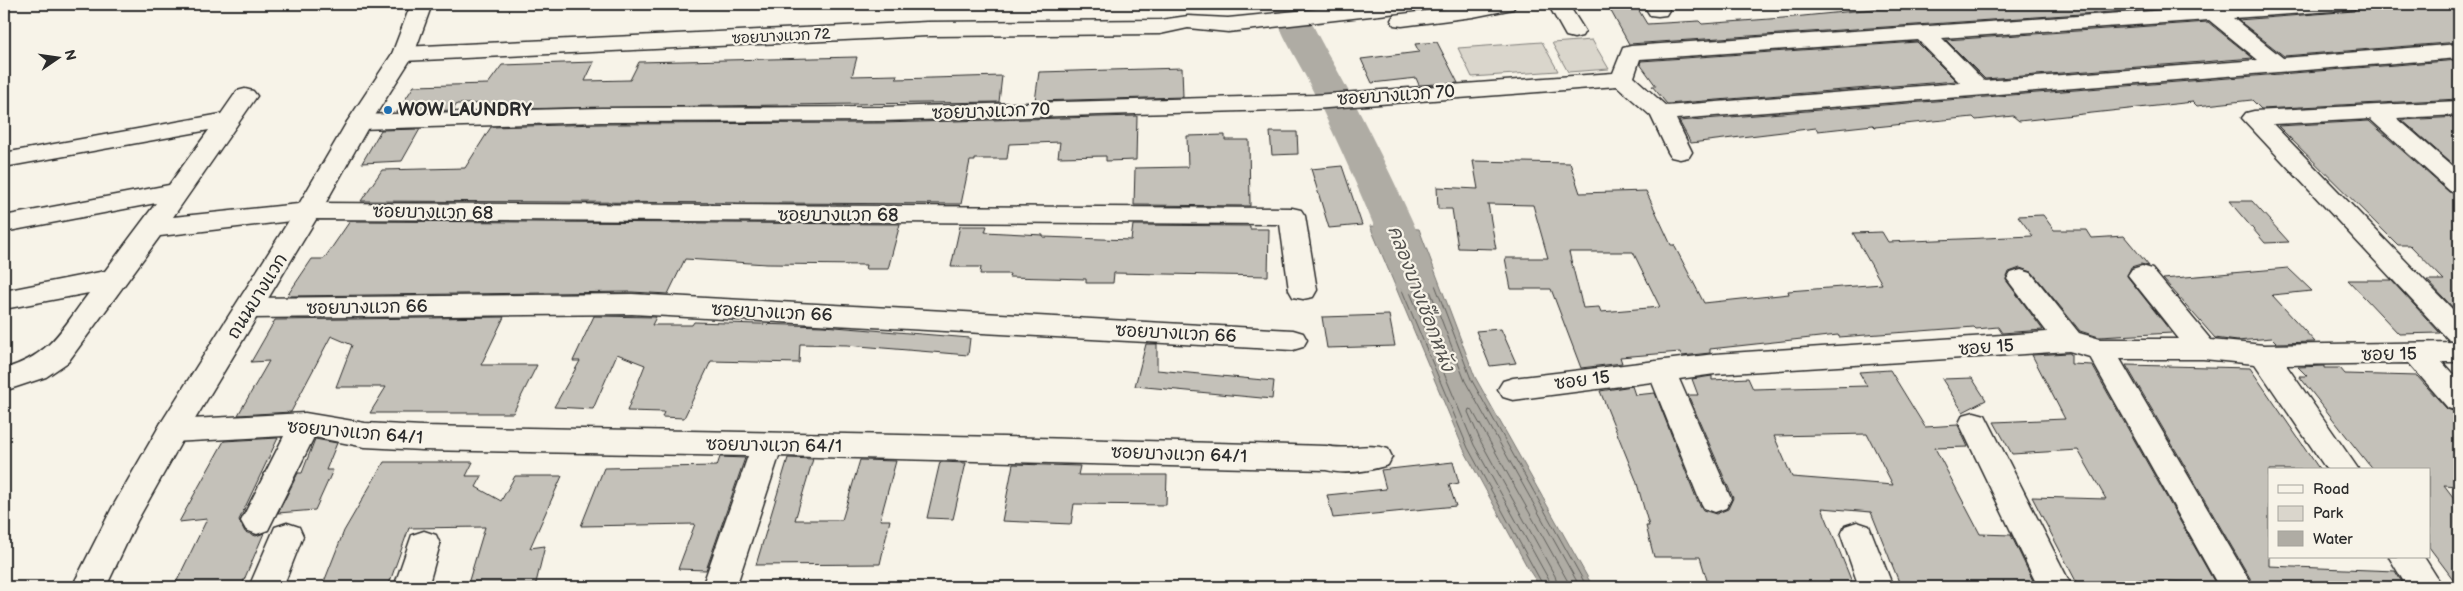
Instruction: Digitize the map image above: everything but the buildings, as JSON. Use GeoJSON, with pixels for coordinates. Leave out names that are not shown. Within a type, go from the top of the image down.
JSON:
{"type":"FeatureCollection","features":[{"type":"Feature","properties":{"kind":"street","name":"ถนนบางแวก"},"geometry":{"type":"LineString","coordinates":[[89,587],[123,517],[172,431],[250,308],[402,54],[421,4]]}},
{"type":"Feature","properties":{"kind":"street","name":"ซอยบางแวก 72"},"geometry":{"type":"LineString","coordinates":[[402,54],[927,29],[1160,27],[1186,28],[1234,36],[1417,9],[1479,10],[1506,4]]}},
{"type":"Feature","properties":{"kind":"street"},"geometry":{"type":"LineString","coordinates":[[1558,4],[1574,31]]}},
{"type":"Feature","properties":{"kind":"street"},"geometry":{"type":"LineString","coordinates":[[1680,152],[1661,113],[1622,79],[1631,53],[2346,4]]}},
{"type":"Feature","properties":{"kind":"street"},"geometry":{"type":"LineString","coordinates":[[2215,14],[2278,64]]}},
{"type":"Feature","properties":{"kind":"street"},"geometry":{"type":"LineString","coordinates":[[1923,32],[1978,88]]}},
{"type":"Feature","properties":{"kind":"street"},"geometry":{"type":"LineString","coordinates":[[1661,113],[2459,51]]}},
{"type":"Feature","properties":{"kind":"street","name":"ซอยบางแวก 70"},"geometry":{"type":"LineString","coordinates":[[360,122],[601,115],[882,114],[1252,104],[1622,79]]}},
{"type":"Feature","properties":{"kind":"street"},"geometry":{"type":"LineString","coordinates":[[4,380],[36,370],[49,363],[58,355],[152,228],[245,96]]}},
{"type":"Feature","properties":{"kind":"street"},"geometry":{"type":"LineString","coordinates":[[2459,108],[2254,118],[2459,333]]}},
{"type":"Feature","properties":{"kind":"street"},"geometry":{"type":"LineString","coordinates":[[2376,112],[2459,185]]}},
{"type":"Feature","properties":{"kind":"street"},"geometry":{"type":"LineString","coordinates":[[4,160],[230,119]]}},
{"type":"Feature","properties":{"kind":"street"},"geometry":{"type":"LineString","coordinates":[[4,224],[178,191]]}},
{"type":"Feature","properties":{"kind":"street"},"geometry":{"type":"LineString","coordinates":[[152,228],[308,211]]}},
{"type":"Feature","properties":{"kind":"street","name":"ซอยบางแวก 68"},"geometry":{"type":"LineString","coordinates":[[308,211],[1292,216],[1304,290]]}},
{"type":"Feature","properties":{"kind":"street"},"geometry":{"type":"LineString","coordinates":[[2142,275],[2203,349]]}},
{"type":"Feature","properties":{"kind":"street"},"geometry":{"type":"LineString","coordinates":[[4,300],[114,279]]}},
{"type":"Feature","properties":{"kind":"street"},"geometry":{"type":"LineString","coordinates":[[2021,279],[2069,341]]}},
{"type":"Feature","properties":{"kind":"street","name":"ซอยบางแวก 66"},"geometry":{"type":"LineString","coordinates":[[250,308],[632,304],[1293,340]]}},
{"type":"Feature","properties":{"kind":"street","name":"ซอย 15"},"geometry":{"type":"LineString","coordinates":[[1513,389],[1715,364],[2069,341],[2100,348],[2203,349],[2264,355],[2459,352]]}},
{"type":"Feature","properties":{"kind":"street"},"geometry":{"type":"LineString","coordinates":[[2100,348],[2236,587]]}},
{"type":"Feature","properties":{"kind":"street"},"geometry":{"type":"LineString","coordinates":[[2418,354],[2459,400]]}},
{"type":"Feature","properties":{"kind":"street"},"geometry":{"type":"LineString","coordinates":[[2264,355],[2343,468]]}},
{"type":"Feature","properties":{"kind":"street"},"geometry":{"type":"LineString","coordinates":[[1661,370],[1716,499]]}},
{"type":"Feature","properties":{"kind":"street"},"geometry":{"type":"LineString","coordinates":[[1974,423],[2055,587]]}},
{"type":"Feature","properties":{"kind":"street"},"geometry":{"type":"LineString","coordinates":[[257,521],[305,424]]}},
{"type":"Feature","properties":{"kind":"street","name":"ซอยบางแวก 64/1"},"geometry":{"type":"LineString","coordinates":[[172,431],[305,424],[365,435],[422,438],[1014,449],[1317,458],[1338,461],[1377,457]]}},
{"type":"Feature","properties":{"kind":"street"},"geometry":{"type":"LineString","coordinates":[[719,587],[767,445]]}},
{"type":"Feature","properties":{"kind":"street"},"geometry":{"type":"LineString","coordinates":[[1857,535],[1876,587]]}},
{"type":"Feature","properties":{"kind":"street"},"geometry":{"type":"LineString","coordinates":[[266,587],[287,536]]}},
{"type":"Feature","properties":{"kind":"street"},"geometry":{"type":"LineString","coordinates":[[411,587],[424,544]]}},
{"type":"Feature","properties":{"kind":"street"},"geometry":{"type":"LineString","coordinates":[[2406,558],[2426,587]]}},
{"type":"Feature","properties":{"kind":"green space"},"geometry":{"type":"Polygon","coordinates":[[[1592,40],[1609,69],[1568,72],[1552,43],[1592,40]]]}},
{"type":"Feature","properties":{"kind":"green space"},"geometry":{"type":"Polygon","coordinates":[[[1542,42],[1558,71],[1472,77],[1458,48],[1542,42]]]}},
{"type":"Feature","properties":{"kind":"water"},"geometry":{"type":"Polygon","coordinates":[[[1370,226],[1419,229],[1475,377],[1593,587],[1540,587],[1529,570],[1464,450],[1370,226]]]}},
{"type":"Feature","properties":{"kind":"waterway","name":"คลองบางเชือกหนัง"},"geometry":{"type":"LineString","coordinates":[[1288,4],[1302,37],[1330,89],[1376,184],[1417,281]]}},
{"type":"Feature","properties":{"kind":"place","name":"WOW LAUNDRY"},"geometry":{"type":"Point","coordinates":[388,110]}}]}
